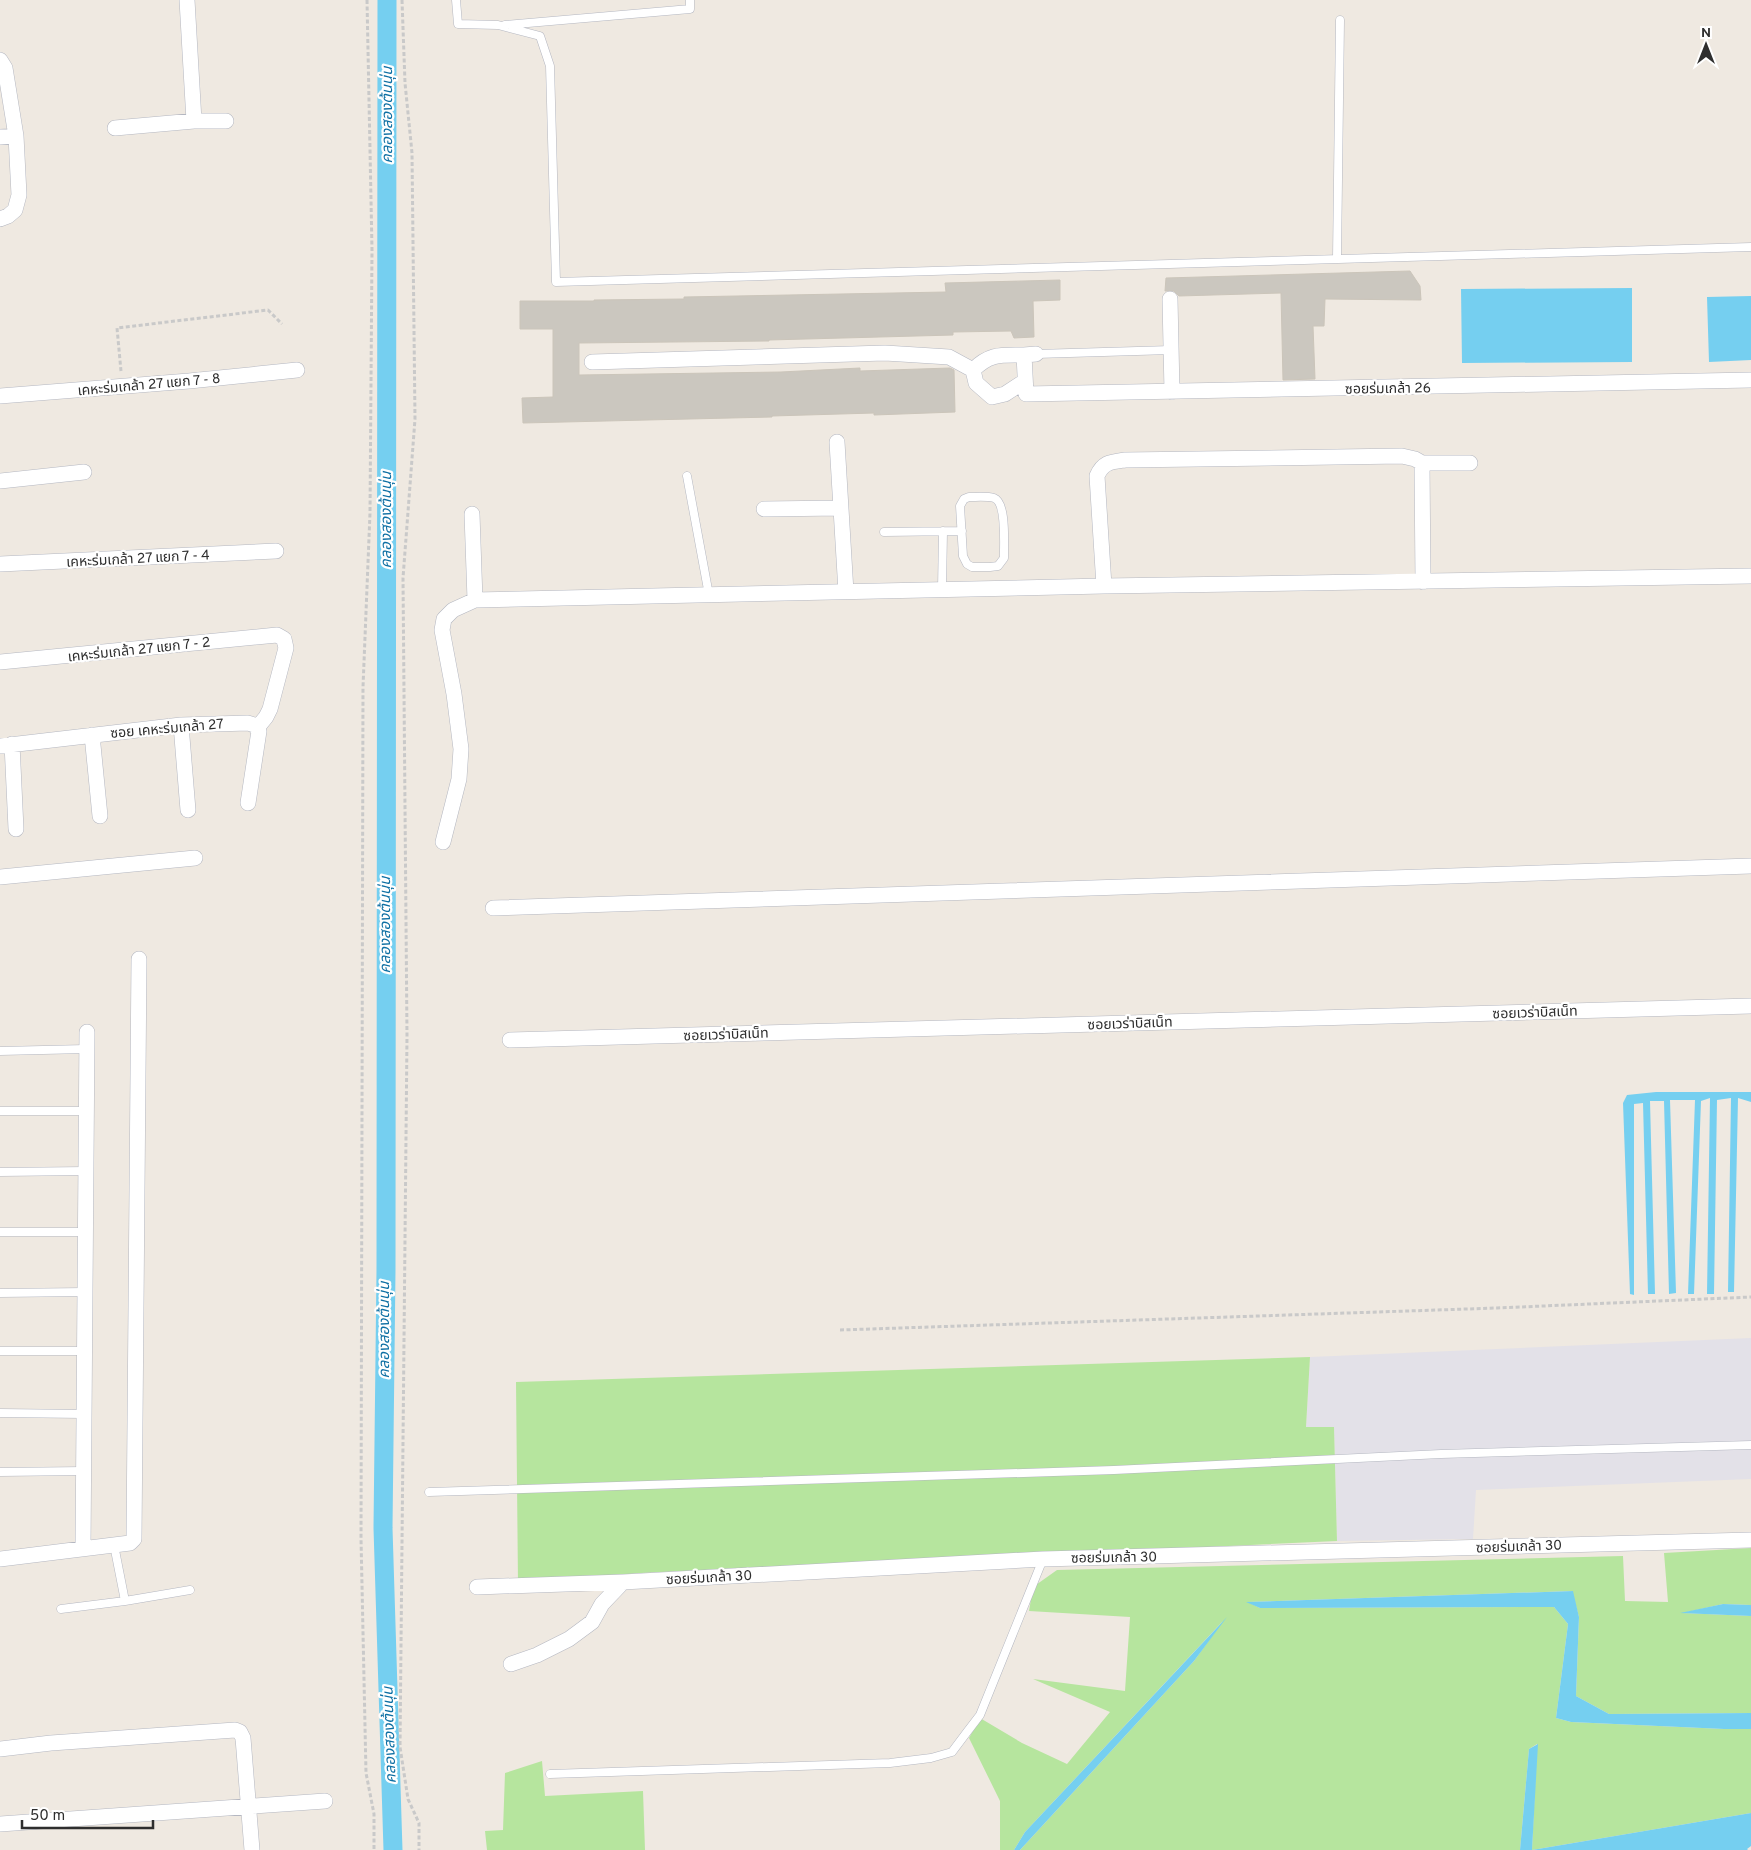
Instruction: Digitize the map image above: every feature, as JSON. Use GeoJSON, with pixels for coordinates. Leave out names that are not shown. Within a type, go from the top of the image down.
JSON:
{"type":"FeatureCollection","features":[{"type":"Feature","properties":{"kind":"street"},"geometry":{"type":"LineString","coordinates":[[187,0],[194,122]]}},
{"type":"Feature","properties":{"kind":"street"},"geometry":{"type":"LineString","coordinates":[[0,60],[5,68],[16,136],[19,195],[15,210],[8,216],[0,219]]}},
{"type":"Feature","properties":{"kind":"street"},"geometry":{"type":"LineString","coordinates":[[115,128],[226,121]]}},
{"type":"Feature","properties":{"kind":"street"},"geometry":{"type":"LineString","coordinates":[[0,137],[16,136]]}},
{"type":"Feature","properties":{"kind":"street"},"geometry":{"type":"LineString","coordinates":[[1170,299],[1172,392]]}},
{"type":"Feature","properties":{"kind":"street"},"geometry":{"type":"LineString","coordinates":[[592,362],[885,353],[949,356],[973,370],[976,383],[992,397],[1026,388],[1030,355],[996,355],[982,360],[973,370]]}},
{"type":"Feature","properties":{"kind":"street","name":"เคหะร่มเกล้า 27 แยก 7 - 8"},"geometry":{"type":"LineString","coordinates":[[0,396],[297,370]]}},
{"type":"Feature","properties":{"kind":"street","name":"ซอยร่มเกล้า 26"},"geometry":{"type":"LineString","coordinates":[[1026,388],[1172,392],[1751,380]]}},
{"type":"Feature","properties":{"kind":"street"},"geometry":{"type":"LineString","coordinates":[[837,442],[846,592]]}},
{"type":"Feature","properties":{"kind":"street"},"geometry":{"type":"LineString","coordinates":[[1104,586],[1097,476],[1101,468],[1109,462],[1124,460],[1402,456],[1422,463],[1470,463]]}},
{"type":"Feature","properties":{"kind":"street"},"geometry":{"type":"LineString","coordinates":[[1422,463],[1423,582]]}},
{"type":"Feature","properties":{"kind":"street"},"geometry":{"type":"LineString","coordinates":[[0,481],[84,472]]}},
{"type":"Feature","properties":{"kind":"street"},"geometry":{"type":"LineString","coordinates":[[764,509],[841,508]]}},
{"type":"Feature","properties":{"kind":"street"},"geometry":{"type":"LineString","coordinates":[[472,514],[476,600]]}},
{"type":"Feature","properties":{"kind":"street","name":"เคหะร่มเกล้า 27 แยก 7 - 4"},"geometry":{"type":"LineString","coordinates":[[0,564],[276,551]]}},
{"type":"Feature","properties":{"kind":"street"},"geometry":{"type":"LineString","coordinates":[[443,842],[459,779],[462,748],[442,630],[444,619],[453,610],[476,600],[1104,586],[1751,576]]}},
{"type":"Feature","properties":{"kind":"street","name":"เคหะร่มเกล้า 27 แยก 7 - 2"},"geometry":{"type":"LineString","coordinates":[[0,662],[277,635],[284,639],[286,648],[270,709],[257,728]]}},
{"type":"Feature","properties":{"kind":"street","name":"ซอย เคหะร่มเกล้า 27"},"geometry":{"type":"LineString","coordinates":[[6,745],[181,725],[239,722],[254,725],[257,728]]}},
{"type":"Feature","properties":{"kind":"street"},"geometry":{"type":"LineString","coordinates":[[181,725],[188,810]]}},
{"type":"Feature","properties":{"kind":"street"},"geometry":{"type":"LineString","coordinates":[[248,803],[259,737],[257,728]]}},
{"type":"Feature","properties":{"kind":"street"},"geometry":{"type":"LineString","coordinates":[[92,735],[100,816]]}},
{"type":"Feature","properties":{"kind":"street"},"geometry":{"type":"LineString","coordinates":[[6,745],[16,829]]}},
{"type":"Feature","properties":{"kind":"street"},"geometry":{"type":"LineString","coordinates":[[0,877],[195,858]]}},
{"type":"Feature","properties":{"kind":"street"},"geometry":{"type":"LineString","coordinates":[[493,908],[1751,866]]}},
{"type":"Feature","properties":{"kind":"street"},"geometry":{"type":"LineString","coordinates":[[0,1559],[130,1543],[134,1539],[139,959]]}},
{"type":"Feature","properties":{"kind":"street","name":"ซอยเวร่าบิสเน็ท"},"geometry":{"type":"LineString","coordinates":[[510,1040],[1751,1006]]}},
{"type":"Feature","properties":{"kind":"street"},"geometry":{"type":"LineString","coordinates":[[83,1548],[86,1032]]}},
{"type":"Feature","properties":{"kind":"street","name":"ซอยร่มเกล้า 30"},"geometry":{"type":"LineString","coordinates":[[477,1587],[623,1582],[1043,1559],[1751,1540]]}},
{"type":"Feature","properties":{"kind":"street"},"geometry":{"type":"LineString","coordinates":[[511,1664],[537,1655],[569,1639],[592,1622],[602,1604],[623,1582]]}},
{"type":"Feature","properties":{"kind":"street"},"geometry":{"type":"LineString","coordinates":[[0,1749],[61,1742],[236,1730],[240,1732],[242,1738],[252,1850]]}},
{"type":"Feature","properties":{"kind":"street"},"geometry":{"type":"LineString","coordinates":[[0,1824],[325,1801]]}},
{"type":"Feature","properties":{"kind":"lane"},"geometry":{"type":"LineString","coordinates":[[456,0],[458,24],[498,25],[690,9],[690,0]]}},
{"type":"Feature","properties":{"kind":"lane"},"geometry":{"type":"LineString","coordinates":[[1337,259],[1340,20]]}},
{"type":"Feature","properties":{"kind":"lane"},"geometry":{"type":"LineString","coordinates":[[498,25],[540,36],[550,66],[556,282],[1751,247]]}},
{"type":"Feature","properties":{"kind":"lane"},"geometry":{"type":"LineString","coordinates":[[1030,355],[1171,350]]}},
{"type":"Feature","properties":{"kind":"lane"},"geometry":{"type":"LineString","coordinates":[[687,476],[710,595]]}},
{"type":"Feature","properties":{"kind":"lane"},"geometry":{"type":"LineString","coordinates":[[969,497],[994,498],[998,501],[1003,512],[1004,552],[1002,563],[998,566],[990,567],[972,567],[967,564],[963,556],[962,531],[960,506],[964,499],[969,497]]}},
{"type":"Feature","properties":{"kind":"lane"},"geometry":{"type":"LineString","coordinates":[[942,590],[943,531]]}},
{"type":"Feature","properties":{"kind":"lane"},"geometry":{"type":"LineString","coordinates":[[884,532],[962,531]]}},
{"type":"Feature","properties":{"kind":"lane"},"geometry":{"type":"LineString","coordinates":[[0,1051],[86,1049]]}},
{"type":"Feature","properties":{"kind":"lane"},"geometry":{"type":"LineString","coordinates":[[0,1111],[86,1111]]}},
{"type":"Feature","properties":{"kind":"lane"},"geometry":{"type":"LineString","coordinates":[[0,1172],[86,1171]]}},
{"type":"Feature","properties":{"kind":"lane"},"geometry":{"type":"LineString","coordinates":[[0,1232],[85,1232]]}},
{"type":"Feature","properties":{"kind":"lane"},"geometry":{"type":"LineString","coordinates":[[0,1292],[85,1292]]}},
{"type":"Feature","properties":{"kind":"lane"},"geometry":{"type":"LineString","coordinates":[[0,1352],[84,1352]]}},
{"type":"Feature","properties":{"kind":"lane"},"geometry":{"type":"LineString","coordinates":[[0,1413],[84,1414]]}},
{"type":"Feature","properties":{"kind":"lane"},"geometry":{"type":"LineString","coordinates":[[429,1492],[1104,1470],[1441,1454],[1751,1445]]}},
{"type":"Feature","properties":{"kind":"lane"},"geometry":{"type":"LineString","coordinates":[[0,1472],[84,1471]]}},
{"type":"Feature","properties":{"kind":"lane"},"geometry":{"type":"LineString","coordinates":[[114,1545],[125,1601]]}},
{"type":"Feature","properties":{"kind":"lane"},"geometry":{"type":"LineString","coordinates":[[550,1774],[890,1763],[931,1758],[952,1752],[980,1715],[1043,1559]]}},
{"type":"Feature","properties":{"kind":"lane"},"geometry":{"type":"LineString","coordinates":[[62,1609],[190,1590]]}},
{"type":"Feature","properties":{"kind":"path"},"geometry":{"type":"LineString","coordinates":[[367,0],[372,260],[370,513],[363,687],[361,1538],[366,1773],[374,1814],[374,1850]]}},
{"type":"Feature","properties":{"kind":"path"},"geometry":{"type":"LineString","coordinates":[[402,0],[404,83],[412,153],[414,418],[402,578],[407,1036],[400,1747],[408,1799],[418,1823],[419,1850]]}},
{"type":"Feature","properties":{"kind":"path"},"geometry":{"type":"LineString","coordinates":[[123,386],[117,328],[268,310],[282,324]]}},
{"type":"Feature","properties":{"kind":"path"},"geometry":{"type":"LineString","coordinates":[[840,1330],[1751,1297]]}},
{"type":"Feature","properties":{"kind":"shaded area"},"geometry":{"type":"Polygon","coordinates":[[[1751,1338],[1751,1479],[1476,1490],[1473,1539],[1337,1541],[1334,1427],[1306,1427],[1310,1357],[1751,1338]]]}},
{"type":"Feature","properties":{"kind":"green space"},"geometry":{"type":"Polygon","coordinates":[[[1310,1357],[1306,1427],[1334,1427],[1337,1541],[641,1573],[518,1583],[516,1382],[1310,1357]]]}},
{"type":"Feature","properties":{"kind":"green space"},"geometry":{"type":"Polygon","coordinates":[[[1751,1548],[1751,1605],[1723,1604],[1683,1613],[1751,1616],[1751,1713],[1609,1714],[1576,1696],[1579,1617],[1572,1591],[1248,1602],[1260,1608],[1554,1607],[1568,1624],[1556,1718],[1571,1722],[1751,1729],[1751,1813],[1532,1850],[1537,1744],[1529,1749],[1520,1850],[1020,1850],[1194,1661],[1223,1621],[1025,1832],[1014,1850],[1000,1850],[1000,1801],[969,1738],[980,1718],[1022,1743],[1067,1764],[1110,1712],[1033,1679],[1125,1691],[1130,1617],[1029,1611],[1033,1587],[1057,1570],[1623,1556],[1625,1601],[1668,1602],[1664,1553],[1751,1548]]]}},
{"type":"Feature","properties":{"kind":"green space"},"geometry":{"type":"Polygon","coordinates":[[[542,1761],[545,1796],[643,1791],[645,1850],[487,1850],[485,1831],[503,1830],[505,1773],[542,1761]]]}},
{"type":"Feature","properties":{"kind":"water"},"geometry":{"type":"Polygon","coordinates":[[[1632,288],[1632,362],[1462,363],[1461,289],[1632,288]]]}},
{"type":"Feature","properties":{"kind":"water"},"geometry":{"type":"Polygon","coordinates":[[[1751,296],[1751,360],[1709,362],[1707,297],[1751,296]]]}},
{"type":"Feature","properties":{"kind":"water"},"geometry":{"type":"Polygon","coordinates":[[[1656,1092],[1751,1092],[1751,1102],[1738,1098],[1734,1292],[1728,1292],[1731,1098],[1717,1100],[1714,1294],[1707,1294],[1710,1098],[1701,1101],[1694,1294],[1688,1294],[1695,1100],[1670,1100],[1676,1293],[1669,1294],[1664,1101],[1650,1101],[1655,1294],[1648,1294],[1643,1103],[1634,1104],[1634,1295],[1630,1294],[1623,1103],[1627,1095],[1656,1092]]]}},
{"type":"Feature","properties":{"kind":"water"},"geometry":{"type":"Polygon","coordinates":[[[1573,1591],[1579,1617],[1576,1696],[1609,1714],[1751,1713],[1751,1729],[1571,1722],[1556,1718],[1568,1624],[1554,1607],[1260,1608],[1246,1602],[1573,1591]]]}},
{"type":"Feature","properties":{"kind":"water"},"geometry":{"type":"Polygon","coordinates":[[[1723,1604],[1751,1605],[1751,1616],[1680,1613],[1723,1604]]]}},
{"type":"Feature","properties":{"kind":"water"},"geometry":{"type":"Polygon","coordinates":[[[1227,1617],[1194,1661],[1020,1850],[1014,1850],[1025,1832],[1227,1617]]]}},
{"type":"Feature","properties":{"kind":"water"},"geometry":{"type":"Polygon","coordinates":[[[1538,1744],[1532,1850],[1520,1850],[1529,1749],[1538,1744]]]}},
{"type":"Feature","properties":{"kind":"water"},"geometry":{"type":"Polygon","coordinates":[[[1751,1813],[1751,1846],[1748,1850],[1532,1850],[1751,1813]]]}},
{"type":"Feature","properties":{"kind":"building"},"geometry":{"type":"Polygon","coordinates":[[[1410,271],[1420,286],[1421,300],[1325,299],[1324,326],[1313,326],[1315,379],[1283,380],[1281,293],[1179,296],[1174,291],[1165,291],[1166,278],[1410,271]]]}},
{"type":"Feature","properties":{"kind":"building"},"geometry":{"type":"Polygon","coordinates":[[[1060,280],[1060,300],[1033,301],[1034,337],[1014,338],[1011,331],[953,332],[953,335],[769,341],[579,343],[579,375],[781,372],[860,368],[860,371],[950,368],[954,370],[955,412],[523,423],[522,398],[553,397],[553,329],[520,329],[520,301],[594,301],[684,299],[684,297],[946,292],[945,283],[1060,280]]]}},
{"type":"Feature","properties":{"kind":"waterway","name":"คลองสองต้นนุ่น"},"geometry":{"type":"LineString","coordinates":[[387,0],[386,1270],[383,1528],[393,1850]]}}]}
